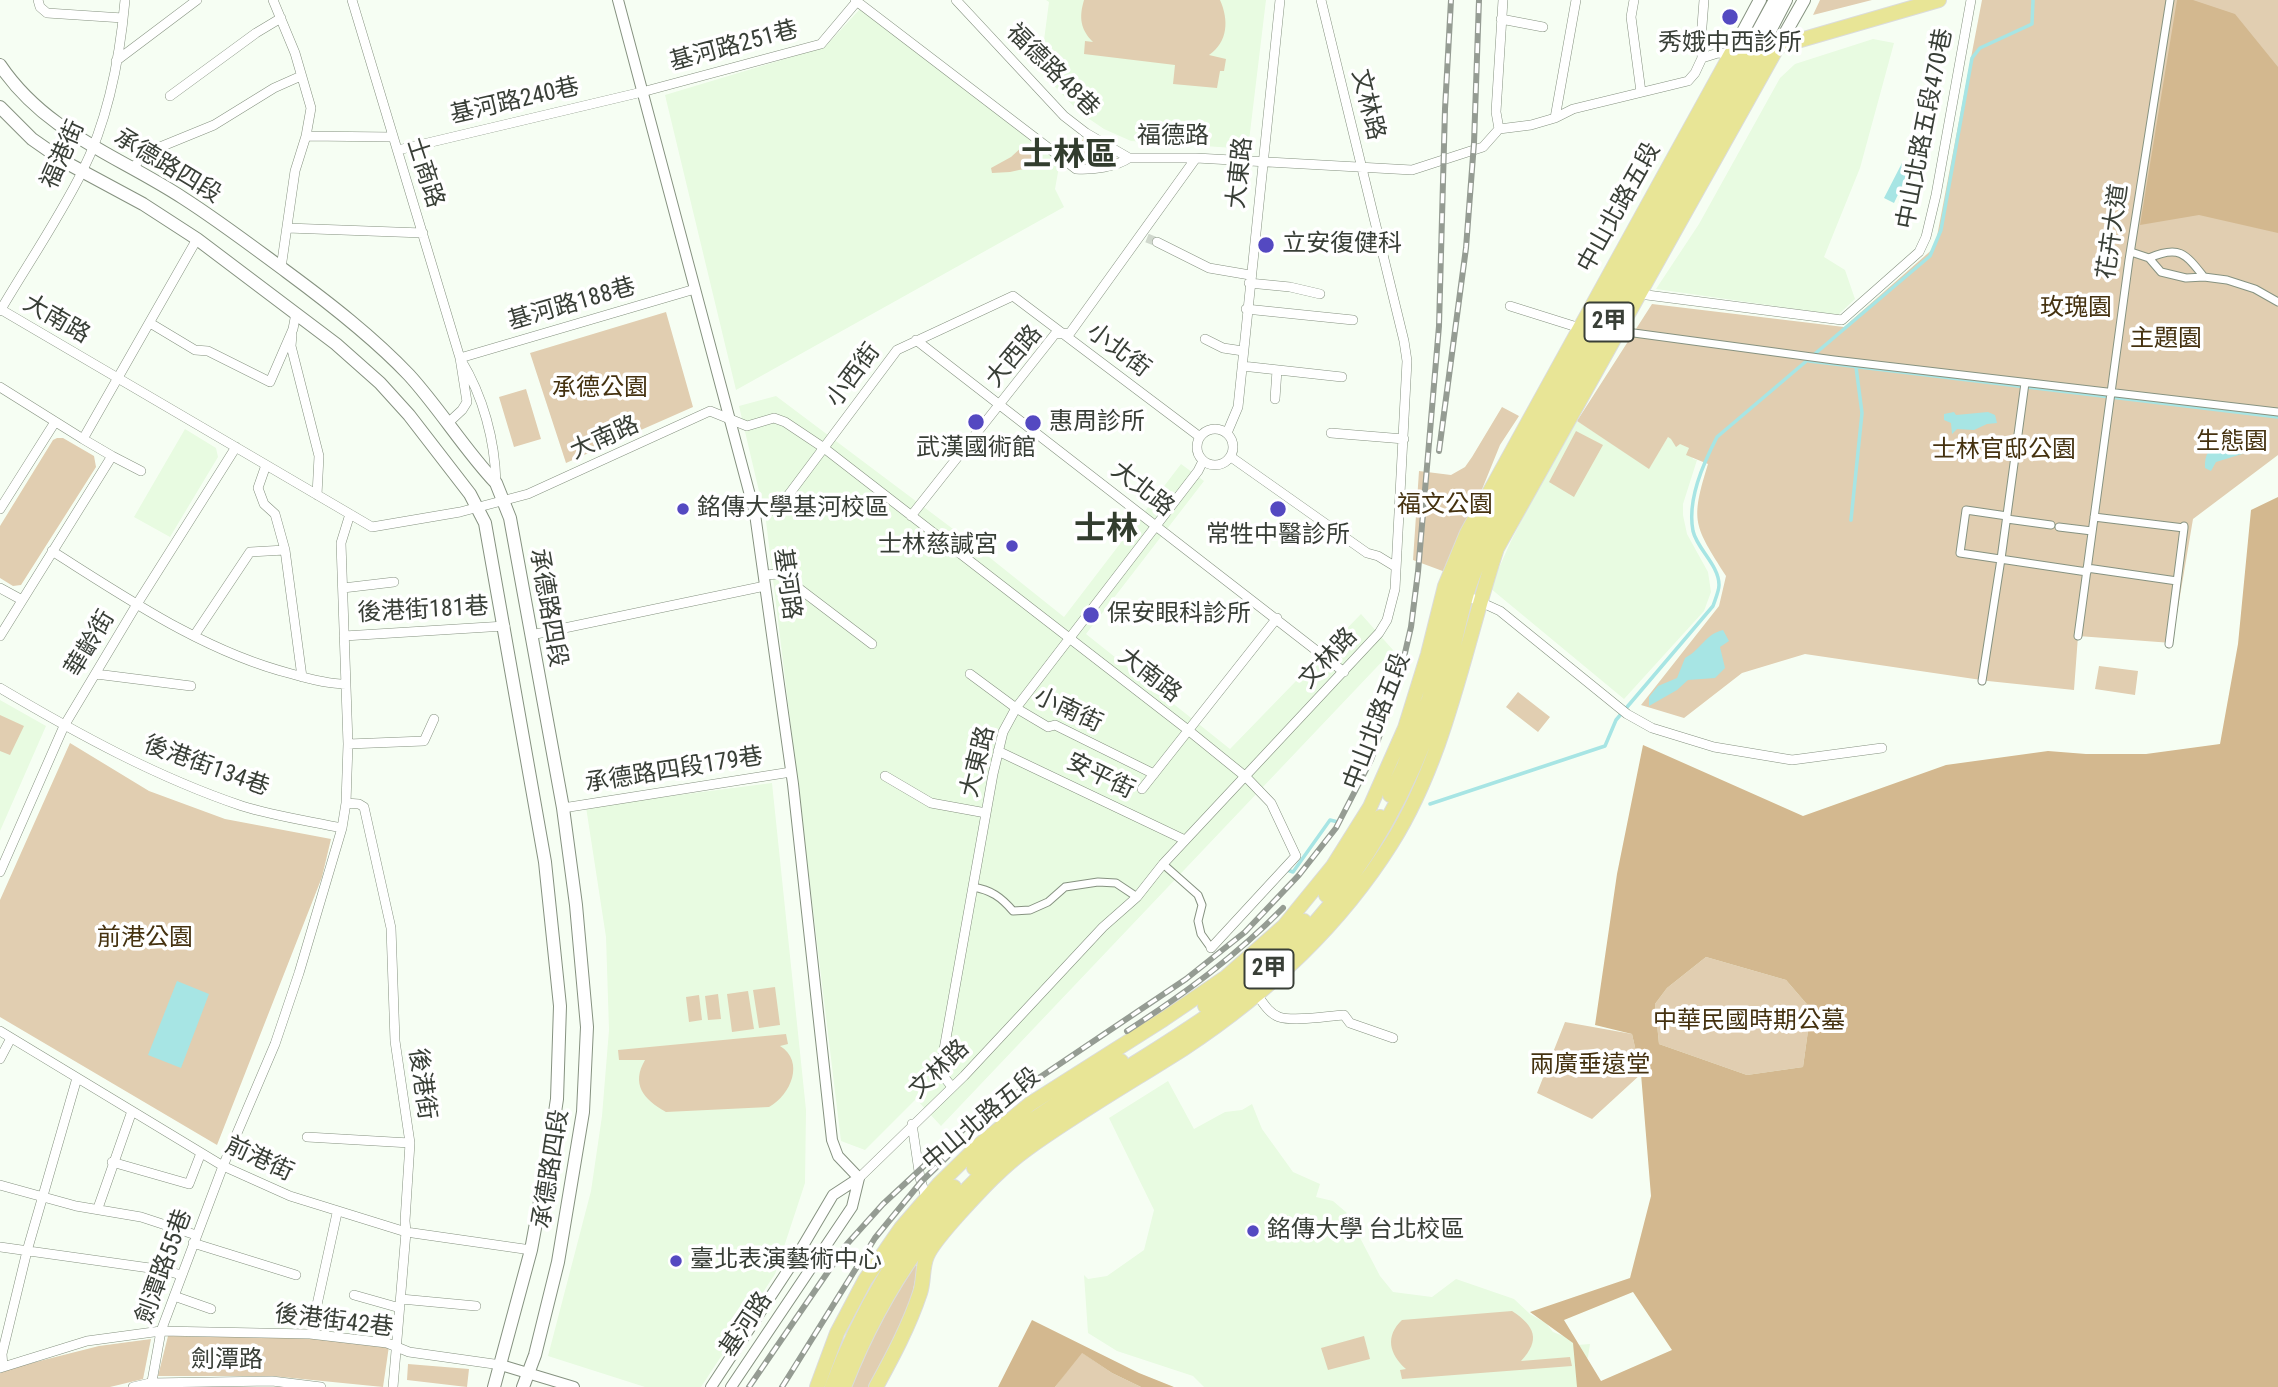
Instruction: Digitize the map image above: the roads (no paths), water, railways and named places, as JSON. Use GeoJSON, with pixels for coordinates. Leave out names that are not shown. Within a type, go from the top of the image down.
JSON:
{"type":"FeatureCollection","features":[{"type":"Feature","properties":{"kind":"main road","name":"中山北路五段"},"geometry":{"type":"LineString","coordinates":[[1745,54],[1760,0]]}},
{"type":"Feature","properties":{"kind":"main road","name":"中山北路五段"},"geometry":{"type":"LineString","coordinates":[[1462,594],[1487,542],[1698,151],[1745,54],[1775,0]]}},
{"type":"Feature","properties":{"kind":"main road","name":"中山北路五段"},"geometry":{"type":"LineString","coordinates":[[1745,54],[1786,0]]}},
{"type":"Feature","properties":{"kind":"main road","name":"中山北路五段"},"geometry":{"type":"LineString","coordinates":[[844,1387],[856,1355],[886,1298],[930,1230],[955,1199],[992,1163],[1027,1135],[1294,964],[1356,894],[1392,843],[1423,780],[1456,692],[1462,662],[1462,594],[1467,533],[1580,328],[1698,151],[1778,46],[1804,0]]}},
{"type":"Feature","properties":{"kind":"main road"},"geometry":{"type":"LineString","coordinates":[[1745,54],[1940,0]]}},
{"type":"Feature","properties":{"kind":"main road","name":"承德路四段"},"geometry":{"type":"LineString","coordinates":[[0,65],[19,91],[65,131],[183,198],[281,268],[376,344],[409,376],[496,483],[505,501],[563,808],[576,905],[587,1027],[583,1112],[558,1262],[523,1387]]}},
{"type":"Feature","properties":{"kind":"main road","name":"承德路四段"},"geometry":{"type":"LineString","coordinates":[[0,107],[32,139],[197,239],[336,344],[380,383],[409,415],[479,508],[487,528],[545,862],[559,1006],[556,1099],[531,1250],[494,1387]]}},
{"type":"Feature","properties":{"kind":"main road","name":"中山北路五段"},"geometry":{"type":"LineString","coordinates":[[1462,594],[1497,548],[1639,292],[1698,151]]}},
{"type":"Feature","properties":{"kind":"main road","name":"中山北路五段"},"geometry":{"type":"LineString","coordinates":[[832,1387],[851,1341],[878,1290],[929,1214],[989,1153],[1017,1130],[1180,1024],[1261,964],[1332,888],[1404,766],[1429,699],[1477,538],[1627,254]]}},
{"type":"Feature","properties":{"kind":"main road","name":"中山北路五段"},"geometry":{"type":"LineString","coordinates":[[817,1387],[837,1333],[865,1280],[927,1196],[978,1146],[1030,1104],[1164,1020],[1226,976],[1284,926],[1365,828]]}},
{"type":"Feature","properties":{"kind":"main road","name":"中山北路五段"},"geometry":{"type":"LineString","coordinates":[[876,1387],[910,1320],[921,1289],[927,1255],[999,1172],[1027,1149],[1182,1049],[1254,990]]}},
{"type":"Feature","properties":{"kind":"street"},"geometry":{"type":"LineString","coordinates":[[38,0],[40,8],[47,13],[123,18]]}},
{"type":"Feature","properties":{"kind":"street","name":"福港街"},"geometry":{"type":"LineString","coordinates":[[0,310],[82,171],[92,147],[116,61],[125,0]]}},
{"type":"Feature","properties":{"kind":"street"},"geometry":{"type":"LineString","coordinates":[[116,61],[197,0]]}},
{"type":"Feature","properties":{"kind":"street","name":"士商路"},"geometry":{"type":"LineString","coordinates":[[352,0],[460,358],[467,402],[463,410],[447,423]]}},
{"type":"Feature","properties":{"kind":"street","name":"基河路"},"geometry":{"type":"LineString","coordinates":[[618,0],[755,514],[791,772],[832,1140],[838,1156],[859,1178]]}},
{"type":"Feature","properties":{"kind":"street","name":"基河路251巷"},"geometry":{"type":"LineString","coordinates":[[642,92],[821,44],[857,0]]}},
{"type":"Feature","properties":{"kind":"street","name":"福德路"},"geometry":{"type":"LineString","coordinates":[[857,0],[1076,169],[1123,162],[1129,158],[1196,158],[1412,170],[1483,146],[1499,129]]}},
{"type":"Feature","properties":{"kind":"street","name":"福德路48巷"},"geometry":{"type":"LineString","coordinates":[[956,0],[1064,116],[1086,133],[1129,158]]}},
{"type":"Feature","properties":{"kind":"street","name":"大東路"},"geometry":{"type":"LineString","coordinates":[[1227,433],[1238,407],[1246,309],[1280,0]]}},
{"type":"Feature","properties":{"kind":"street","name":"文林路"},"geometry":{"type":"LineString","coordinates":[[859,1178],[1011,1027],[1102,928],[1137,897],[1185,840],[1344,672],[1379,633],[1387,620],[1395,589],[1407,361],[1321,0]]}},
{"type":"Feature","properties":{"kind":"street"},"geometry":{"type":"LineString","coordinates":[[1503,0],[1496,112],[1499,129],[1531,125],[1573,109],[1688,81],[1695,74],[1702,58],[1704,0]]}},
{"type":"Feature","properties":{"kind":"street"},"geometry":{"type":"LineString","coordinates":[[1555,118],[1576,0]]}},
{"type":"Feature","properties":{"kind":"street"},"geometry":{"type":"LineString","coordinates":[[1634,0],[1631,17],[1641,92]]}},
{"type":"Feature","properties":{"kind":"street","name":"中山北路五段470巷"},"geometry":{"type":"LineString","coordinates":[[1639,292],[1843,320],[1919,252],[1932,214],[1970,0]]}},
{"type":"Feature","properties":{"kind":"street","name":"花卉大道"},"geometry":{"type":"LineString","coordinates":[[2077,636],[2131,252],[2170,0]]}},
{"type":"Feature","properties":{"kind":"street"},"geometry":{"type":"LineString","coordinates":[[273,1],[311,108],[295,171],[281,268]]}},
{"type":"Feature","properties":{"kind":"street"},"geometry":{"type":"LineString","coordinates":[[170,96],[256,33],[281,18]]}},
{"type":"Feature","properties":{"kind":"street"},"geometry":{"type":"LineString","coordinates":[[1502,19],[1543,27]]}},
{"type":"Feature","properties":{"kind":"street"},"geometry":{"type":"LineString","coordinates":[[1702,58],[1718,53],[1745,54]]}},
{"type":"Feature","properties":{"kind":"street"},"geometry":{"type":"LineString","coordinates":[[133,169],[143,154],[214,125],[274,88],[301,76]]}},
{"type":"Feature","properties":{"kind":"street","name":"基河路240巷"},"geometry":{"type":"LineString","coordinates":[[398,150],[642,92]]}},
{"type":"Feature","properties":{"kind":"street"},"geometry":{"type":"LineString","coordinates":[[306,136],[393,137]]}},
{"type":"Feature","properties":{"kind":"street","name":"大西路"},"geometry":{"type":"LineString","coordinates":[[911,516],[1055,334],[1070,333],[1144,236],[1196,158]]}},
{"type":"Feature","properties":{"kind":"street"},"geometry":{"type":"LineString","coordinates":[[287,228],[423,233]]}},
{"type":"Feature","properties":{"kind":"street"},"geometry":{"type":"LineString","coordinates":[[83,439],[197,239]]}},
{"type":"Feature","properties":{"kind":"street"},"geometry":{"type":"LineString","coordinates":[[1157,242],[1209,268],[1320,295]]}},
{"type":"Feature","properties":{"kind":"street"},"geometry":{"type":"LineString","coordinates":[[2149,258],[2167,250],[2187,255],[2204,277]]}},
{"type":"Feature","properties":{"kind":"street"},"geometry":{"type":"LineString","coordinates":[[2131,252],[2149,258],[2161,272],[2186,278],[2227,280],[2255,289],[2278,302]]}},
{"type":"Feature","properties":{"kind":"street","name":"基河路188巷"},"geometry":{"type":"LineString","coordinates":[[460,358],[695,289]]}},
{"type":"Feature","properties":{"kind":"street","name":"小北街"},"geometry":{"type":"LineString","coordinates":[[1013,296],[1200,437]]}},
{"type":"Feature","properties":{"kind":"street","name":"小西街"},"geometry":{"type":"LineString","coordinates":[[755,514],[778,509],[897,350],[1013,296]]}},
{"type":"Feature","properties":{"kind":"street"},"geometry":{"type":"LineString","coordinates":[[1510,306],[1580,328]]}},
{"type":"Feature","properties":{"kind":"street"},"geometry":{"type":"LineString","coordinates":[[1246,309],[1353,320]]}},
{"type":"Feature","properties":{"kind":"street","name":"大南路"},"geometry":{"type":"LineString","coordinates":[[0,310],[372,527],[479,508],[528,494],[710,411],[747,426],[774,418],[785,422],[824,448],[1188,730],[1246,777],[1270,803],[1296,856],[1211,948]]}},
{"type":"Feature","properties":{"kind":"street"},"geometry":{"type":"LineString","coordinates":[[296,313],[291,346],[319,456],[317,495]]}},
{"type":"Feature","properties":{"kind":"street"},"geometry":{"type":"LineString","coordinates":[[150,323],[195,351],[208,351],[270,382],[293,328]]}},
{"type":"Feature","properties":{"kind":"street"},"geometry":{"type":"LineString","coordinates":[[1618,331],[1805,357],[2278,412]]}},
{"type":"Feature","properties":{"kind":"street"},"geometry":{"type":"LineString","coordinates":[[1205,339],[1223,348],[1243,351]]}},
{"type":"Feature","properties":{"kind":"street","name":"大北路"},"geometry":{"type":"LineString","coordinates":[[916,340],[1344,672]]}},
{"type":"Feature","properties":{"kind":"street","name":"士商路"},"geometry":{"type":"LineString","coordinates":[[460,358],[475,384],[495,456],[496,483]]}},
{"type":"Feature","properties":{"kind":"street"},"geometry":{"type":"LineString","coordinates":[[1241,366],[1342,377]]}},
{"type":"Feature","properties":{"kind":"street"},"geometry":{"type":"LineString","coordinates":[[1275,399],[1277,370]]}},
{"type":"Feature","properties":{"kind":"street"},"geometry":{"type":"LineString","coordinates":[[1982,681],[2025,383]]}},
{"type":"Feature","properties":{"kind":"street"},"geometry":{"type":"LineString","coordinates":[[0,387],[111,456],[141,471]]}},
{"type":"Feature","properties":{"kind":"street"},"geometry":{"type":"LineString","coordinates":[[0,509],[55,422]]}},
{"type":"Feature","properties":{"kind":"street"},"geometry":{"type":"LineString","coordinates":[[1213,429],[1227,433],[1234,447],[1231,457],[1218,465],[1203,461],[1198,452],[1200,437],[1213,429]]}},
{"type":"Feature","properties":{"kind":"street"},"geometry":{"type":"LineString","coordinates":[[1331,433],[1404,439]]}},
{"type":"Feature","properties":{"kind":"street","name":"華齡街"},"geometry":{"type":"LineString","coordinates":[[0,872],[64,726],[236,447]]}},
{"type":"Feature","properties":{"kind":"street"},"geometry":{"type":"LineString","coordinates":[[0,636],[111,456]]}},
{"type":"Feature","properties":{"kind":"street"},"geometry":{"type":"LineString","coordinates":[[1231,457],[1367,553],[1396,567]]}},
{"type":"Feature","properties":{"kind":"street","name":"大東路"},"geometry":{"type":"LineString","coordinates":[[952,1087],[940,1072],[1003,732],[1016,708],[1157,526],[1203,461]]}},
{"type":"Feature","properties":{"kind":"street"},"geometry":{"type":"LineString","coordinates":[[266,465],[258,488],[264,504],[275,514],[285,550],[302,677]]}},
{"type":"Feature","properties":{"kind":"street"},"geometry":{"type":"LineString","coordinates":[[0,485],[11,491]]}},
{"type":"Feature","properties":{"kind":"street"},"geometry":{"type":"LineString","coordinates":[[2092,531],[1966,510],[1960,553],[2177,581]]}},
{"type":"Feature","properties":{"kind":"street"},"geometry":{"type":"LineString","coordinates":[[223,1166],[275,1044],[342,828],[346,803],[348,744],[341,543],[350,514]]}},
{"type":"Feature","properties":{"kind":"street"},"geometry":{"type":"LineString","coordinates":[[2094,517],[2184,527],[2169,644]]}},
{"type":"Feature","properties":{"kind":"street"},"geometry":{"type":"LineString","coordinates":[[194,636],[250,552],[285,550]]}},
{"type":"Feature","properties":{"kind":"street"},"geometry":{"type":"LineString","coordinates":[[52,551],[137,604],[248,662],[302,677],[346,684]]}},
{"type":"Feature","properties":{"kind":"street"},"geometry":{"type":"LineString","coordinates":[[530,635],[765,580],[780,574],[872,644]]}},
{"type":"Feature","properties":{"kind":"street"},"geometry":{"type":"LineString","coordinates":[[343,588],[394,582]]}},
{"type":"Feature","properties":{"kind":"street"},"geometry":{"type":"LineString","coordinates":[[0,588],[22,600]]}},
{"type":"Feature","properties":{"kind":"street"},"geometry":{"type":"LineString","coordinates":[[1462,594],[1500,611],[1623,711],[1652,728],[1714,747],[1793,760],[1882,748]]}},
{"type":"Feature","properties":{"kind":"street"},"geometry":{"type":"LineString","coordinates":[[1143,789],[1277,618]]}},
{"type":"Feature","properties":{"kind":"street","name":"後港街181巷"},"geometry":{"type":"LineString","coordinates":[[344,636],[505,626]]}},
{"type":"Feature","properties":{"kind":"street"},"geometry":{"type":"LineString","coordinates":[[96,674],[191,686]]}},
{"type":"Feature","properties":{"kind":"street","name":"小南街"},"geometry":{"type":"LineString","coordinates":[[970,674],[1016,708],[1048,727],[1055,725],[1154,774]]}},
{"type":"Feature","properties":{"kind":"street","name":"後港街134巷"},"geometry":{"type":"LineString","coordinates":[[0,688],[64,726],[169,779],[244,807],[342,828]]}},
{"type":"Feature","properties":{"kind":"street"},"geometry":{"type":"LineString","coordinates":[[348,744],[424,741],[434,719]]}},
{"type":"Feature","properties":{"kind":"street","name":"安平街"},"geometry":{"type":"LineString","coordinates":[[998,751],[1185,840]]}},
{"type":"Feature","properties":{"kind":"street","name":"承德路四段179巷"},"geometry":{"type":"LineString","coordinates":[[563,808],[791,772]]}},
{"type":"Feature","properties":{"kind":"street"},"geometry":{"type":"LineString","coordinates":[[884,776],[931,803],[986,813]]}},
{"type":"Feature","properties":{"kind":"street","name":"後港街"},"geometry":{"type":"LineString","coordinates":[[346,803],[364,807],[391,928],[395,1041],[410,1143],[406,1232],[393,1387]]}},
{"type":"Feature","properties":{"kind":"street"},"geometry":{"type":"LineString","coordinates":[[1163,864],[1198,895],[1202,905],[1198,921],[1201,934],[1211,948]]}},
{"type":"Feature","properties":{"kind":"street"},"geometry":{"type":"LineString","coordinates":[[973,887],[988,890],[1002,899],[1013,911],[1030,910],[1048,902],[1065,887],[1098,882],[1116,883],[1137,897]]}},
{"type":"Feature","properties":{"kind":"street"},"geometry":{"type":"LineString","coordinates":[[1254,990],[1267,1008],[1278,1016],[1288,1018],[1344,1015],[1350,1023],[1393,1038]]}},
{"type":"Feature","properties":{"kind":"street","name":"前港街"},"geometry":{"type":"LineString","coordinates":[[0,1031],[223,1166],[290,1196],[337,1213],[406,1232],[531,1250]]}},
{"type":"Feature","properties":{"kind":"street"},"geometry":{"type":"LineString","coordinates":[[0,1059],[11,1038]]}},
{"type":"Feature","properties":{"kind":"street"},"geometry":{"type":"LineString","coordinates":[[1,1367],[1,1354],[27,1251],[77,1078]]}},
{"type":"Feature","properties":{"kind":"street"},"geometry":{"type":"LineString","coordinates":[[98,1208],[132,1111]]}},
{"type":"Feature","properties":{"kind":"street"},"geometry":{"type":"LineString","coordinates":[[912,1124],[920,1178],[927,1196],[930,1230],[927,1255]]}},
{"type":"Feature","properties":{"kind":"street"},"geometry":{"type":"LineString","coordinates":[[307,1137],[410,1143]]}},
{"type":"Feature","properties":{"kind":"street"},"geometry":{"type":"LineString","coordinates":[[112,1162],[189,1184],[201,1153]]}},
{"type":"Feature","properties":{"kind":"street","name":"劍潭路55巷"},"geometry":{"type":"LineString","coordinates":[[150,1385],[161,1331],[223,1166]]}},
{"type":"Feature","properties":{"kind":"street","name":"基河路"},"geometry":{"type":"LineString","coordinates":[[711,1387],[794,1261],[833,1195],[859,1178]]}},
{"type":"Feature","properties":{"kind":"street","name":"基河路"},"geometry":{"type":"LineString","coordinates":[[731,1387],[852,1207],[859,1178]]}},
{"type":"Feature","properties":{"kind":"street"},"geometry":{"type":"LineString","coordinates":[[0,1185],[76,1206],[141,1217],[296,1275]]}},
{"type":"Feature","properties":{"kind":"street"},"geometry":{"type":"LineString","coordinates":[[313,1323],[337,1213]]}},
{"type":"Feature","properties":{"kind":"street"},"geometry":{"type":"LineString","coordinates":[[0,1247],[164,1270],[181,1275]]}},
{"type":"Feature","properties":{"kind":"street"},"geometry":{"type":"LineString","coordinates":[[354,1295],[400,1303],[476,1306]]}},
{"type":"Feature","properties":{"kind":"street"},"geometry":{"type":"LineString","coordinates":[[174,1296],[211,1309]]}},
{"type":"Feature","properties":{"kind":"street","name":"後港街42巷"},"geometry":{"type":"LineString","coordinates":[[1,1367],[87,1341],[161,1331],[310,1334],[387,1343],[409,1352],[500,1365]]}},
{"type":"Feature","properties":{"kind":"street"},"geometry":{"type":"LineString","coordinates":[[500,1365],[574,1387]]}},
{"type":"Feature","properties":{"kind":"street","name":"劍潭路"},"geometry":{"type":"LineString","coordinates":[[133,1387],[272,1381],[321,1387]]}},
{"type":"Feature","properties":{"kind":"water"},"geometry":{"type":"Polygon","coordinates":[[[1902,163],[1911,167],[1894,203],[1884,198],[1902,163]]]}},
{"type":"Feature","properties":{"kind":"water"},"geometry":{"type":"Polygon","coordinates":[[[1954,412],[1956,415],[1988,412],[1995,415],[1997,423],[1974,430],[1957,429],[1952,434],[1951,423],[1944,420],[1944,414],[1954,412]]]}},
{"type":"Feature","properties":{"kind":"water"},"geometry":{"type":"Polygon","coordinates":[[[2244,437],[2259,439],[2255,450],[2216,462],[2211,471],[2205,468],[2208,452],[2212,448],[2244,437]]]}},
{"type":"Feature","properties":{"kind":"water"},"geometry":{"type":"Polygon","coordinates":[[[1723,630],[1729,641],[1720,647],[1725,668],[1715,678],[1688,680],[1677,690],[1649,706],[1649,697],[1658,686],[1677,678],[1685,658],[1712,635],[1723,630]]]}},
{"type":"Feature","properties":{"kind":"water"},"geometry":{"type":"Polygon","coordinates":[[[177,981],[209,994],[181,1068],[148,1055],[177,981]]]}},
{"type":"Feature","properties":{"kind":"waterway"},"geometry":{"type":"LineString","coordinates":[[1430,804],[1605,746],[1616,720],[1713,606],[1719,587],[1718,578],[1695,538],[1692,507],[1706,459],[1717,437],[1930,256],[1941,230],[1972,58],[1980,48],[2032,24],[2033,0]]}},
{"type":"Feature","properties":{"kind":"waterway"},"geometry":{"type":"LineString","coordinates":[[1809,361],[2278,417]]}},
{"type":"Feature","properties":{"kind":"waterway"},"geometry":{"type":"LineString","coordinates":[[1851,520],[1862,413],[1856,367]]}},
{"type":"Feature","properties":{"kind":"waterway"},"geometry":{"type":"LineString","coordinates":[[1287,870],[1293,872],[1330,820],[1338,822]]}},
{"type":"Feature","properties":{"kind":"tunnel"},"geometry":{"type":"LineString","coordinates":[[1147,238],[1157,242]]}},
{"type":"Feature","properties":{"kind":"railway"},"geometry":{"type":"LineString","coordinates":[[749,1387],[847,1244],[883,1204],[966,1127],[1186,979],[1245,932],[1299,875],[1336,828],[1371,760],[1398,683],[1411,627],[1418,572],[1439,326],[1451,0]]}},
{"type":"Feature","properties":{"kind":"railway"},"geometry":{"type":"LineString","coordinates":[[1439,451],[1466,248],[1474,143],[1479,0]]}},
{"type":"Feature","properties":{"kind":"railway"},"geometry":{"type":"LineString","coordinates":[[1127,1031],[1208,974],[1283,908]]}},
{"type":"Feature","properties":{"kind":"railway"},"geometry":{"type":"LineString","coordinates":[[782,1387],[875,1238],[921,1182],[954,1150]]}},
{"type":"Feature","properties":{"kind":"place","name":"秀娥中西診所"},"geometry":{"type":"Point","coordinates":[1730,17]}},
{"type":"Feature","properties":{"kind":"place","name":"立安復健科"},"geometry":{"type":"Point","coordinates":[1266,245]}},
{"type":"Feature","properties":{"kind":"place","name":"武漢國術館"},"geometry":{"type":"Point","coordinates":[976,422]}},
{"type":"Feature","properties":{"kind":"place","name":"惠周診所"},"geometry":{"type":"Point","coordinates":[1033,423]}},
{"type":"Feature","properties":{"kind":"place","name":"銘傳大學基河校區"},"geometry":{"type":"Point","coordinates":[683,509]}},
{"type":"Feature","properties":{"kind":"place","name":"常牲中醫診所"},"geometry":{"type":"Point","coordinates":[1278,509]}},
{"type":"Feature","properties":{"kind":"place","name":"士林慈諴宮"},"geometry":{"type":"Point","coordinates":[1012,546]}},
{"type":"Feature","properties":{"kind":"place","name":"保安眼科診所"},"geometry":{"type":"Point","coordinates":[1091,615]}},
{"type":"Feature","properties":{"kind":"place","name":"銘傳大學 台北校區"},"geometry":{"type":"Point","coordinates":[1253,1231]}},
{"type":"Feature","properties":{"kind":"place","name":"臺北表演藝術中心"},"geometry":{"type":"Point","coordinates":[676,1261]}},
{"type":"Feature","properties":{"kind":"district","name":"士林區"},"geometry":{"type":"Point","coordinates":[1069,157]}},
{"type":"Feature","properties":{"kind":"district","name":"士林"},"geometry":{"type":"Point","coordinates":[1106,531]}},
{"type":"Feature","properties":{"kind":"park label","name":"玫瑰園"},"geometry":{"type":"Point","coordinates":[2076,309]}},
{"type":"Feature","properties":{"kind":"park label","name":"主題園"},"geometry":{"type":"Point","coordinates":[2166,340]}},
{"type":"Feature","properties":{"kind":"park label","name":"承德公園"},"geometry":{"type":"Point","coordinates":[600,389]}},
{"type":"Feature","properties":{"kind":"park label","name":"生態園"},"geometry":{"type":"Point","coordinates":[2232,443]}},
{"type":"Feature","properties":{"kind":"park label","name":"士林官邸公園"},"geometry":{"type":"Point","coordinates":[2004,451]}},
{"type":"Feature","properties":{"kind":"park label","name":"福文公園"},"geometry":{"type":"Point","coordinates":[1445,506]}},
{"type":"Feature","properties":{"kind":"park label","name":"前港公園"},"geometry":{"type":"Point","coordinates":[145,939]}},
{"type":"Feature","properties":{"kind":"park label","name":"中華民國時期公墓"},"geometry":{"type":"Point","coordinates":[1749,1022]}},
{"type":"Feature","properties":{"kind":"park label","name":"兩廣垂遠堂"},"geometry":{"type":"Point","coordinates":[1590,1066]}}]}
